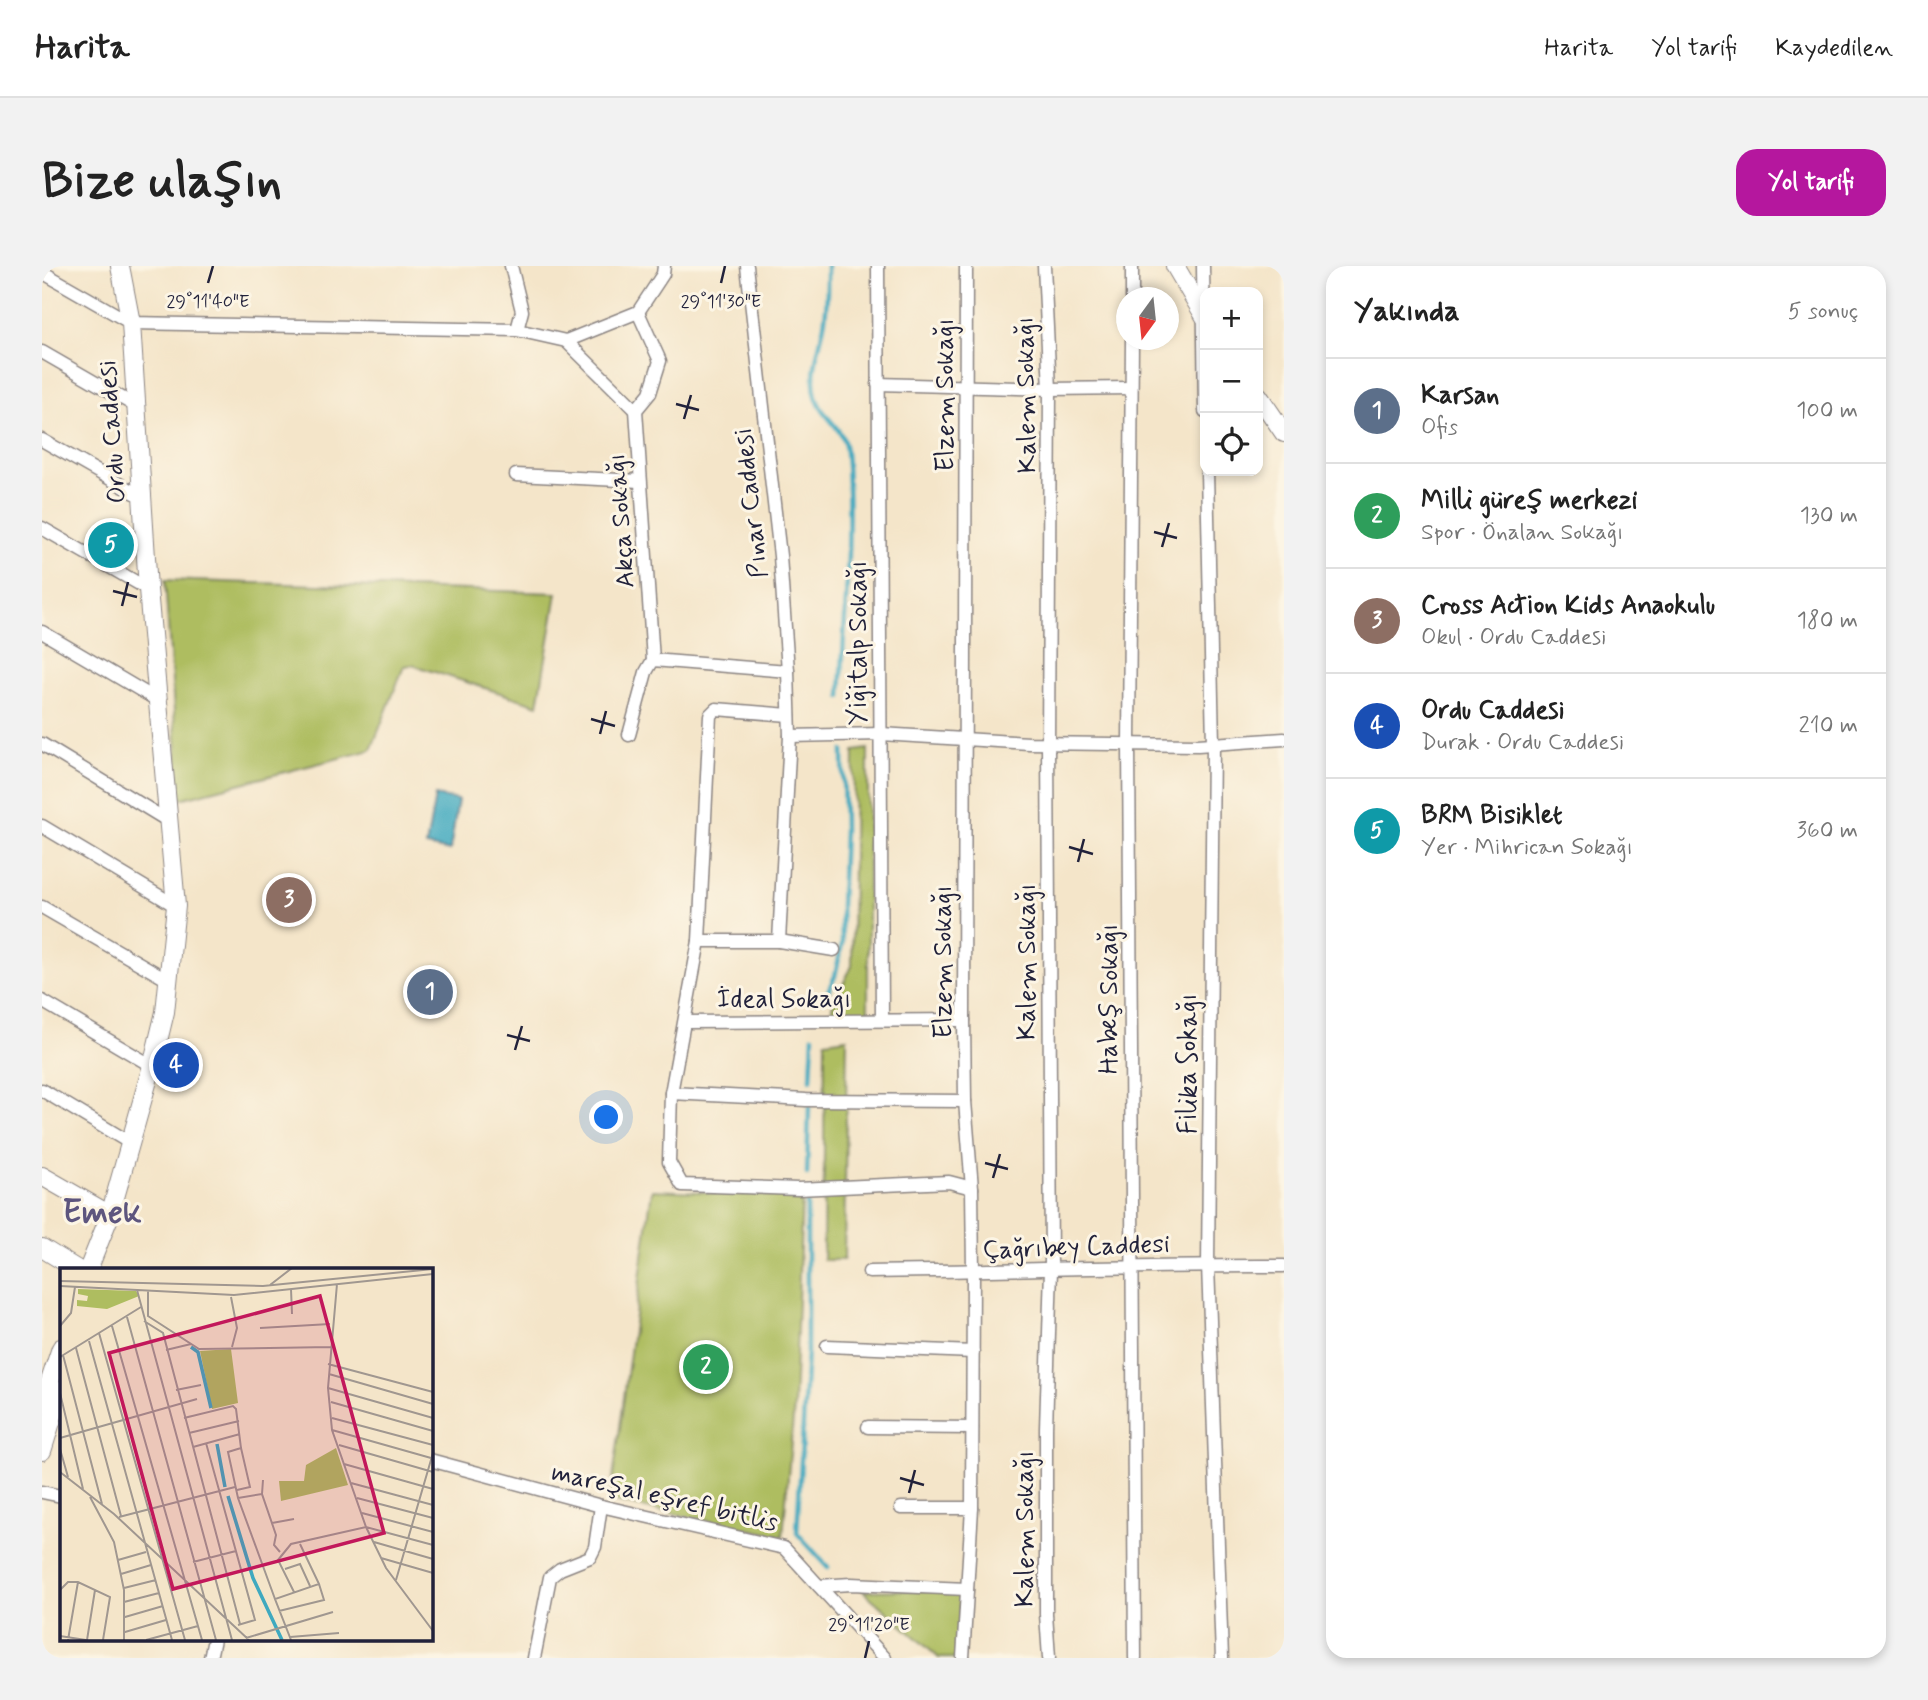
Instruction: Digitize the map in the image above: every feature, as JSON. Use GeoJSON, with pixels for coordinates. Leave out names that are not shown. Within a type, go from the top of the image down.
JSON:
{"type":"FeatureCollection","features":[{"type":"Feature","properties":{"kind":"main road","name":"Ordu Caddesi"},"geometry":{"type":"LineString","coordinates":[[88,1268],[110,1215],[152,1066],[165,1012],[176,905],[148,589],[134,405],[131,323],[120,266]]}},
{"type":"Feature","properties":{"kind":"main road"},"geometry":{"type":"LineString","coordinates":[[1175,266],[1200,308]]}},
{"type":"Feature","properties":{"kind":"main road"},"geometry":{"type":"LineString","coordinates":[[1263,402],[1284,433]]}},
{"type":"Feature","properties":{"kind":"main road"},"geometry":{"type":"LineString","coordinates":[[42,1176],[110,1215]]}},
{"type":"Feature","properties":{"kind":"main road","name":"Ordu Caddesi"},"geometry":{"type":"LineString","coordinates":[[100,1268],[110,1215]]}},
{"type":"Feature","properties":{"kind":"main road"},"geometry":{"type":"LineString","coordinates":[[42,1248],[76,1268]]}},
{"type":"Feature","properties":{"kind":"main road"},"geometry":{"type":"LineString","coordinates":[[42,1405],[60,1356]]}},
{"type":"Feature","properties":{"kind":"main road"},"geometry":{"type":"LineString","coordinates":[[42,1451],[60,1393]]}},
{"type":"Feature","properties":{"kind":"street"},"geometry":{"type":"LineString","coordinates":[[511,266],[522,311],[517,330]]}},
{"type":"Feature","properties":{"kind":"street"},"geometry":{"type":"LineString","coordinates":[[566,341],[638,312],[663,274],[664,266]]}},
{"type":"Feature","properties":{"kind":"street","name":"Pınar Caddesi"},"geometry":{"type":"LineString","coordinates":[[747,266],[780,556],[788,671],[790,736],[779,941]]}},
{"type":"Feature","properties":{"kind":"street","name":"Yiğitalp Sokağı"},"geometry":{"type":"LineString","coordinates":[[878,266],[882,1020]]}},
{"type":"Feature","properties":{"kind":"street","name":"Elzem Sokağı"},"geometry":{"type":"LineString","coordinates":[[963,1658],[972,1508],[973,1352],[972,1188],[965,1101],[964,1020],[966,266]]}},
{"type":"Feature","properties":{"kind":"street","name":"Kalem Sokağı"},"geometry":{"type":"LineString","coordinates":[[1044,266],[1050,389],[1048,743],[1051,1269],[1046,1428],[1046,1615],[1049,1658]]}},
{"type":"Feature","properties":{"kind":"street"},"geometry":{"type":"LineString","coordinates":[[1132,266],[1132,287]]}},
{"type":"Feature","properties":{"kind":"street"},"geometry":{"type":"LineString","coordinates":[[1203,266],[1203,287]]}},
{"type":"Feature","properties":{"kind":"street"},"geometry":{"type":"LineString","coordinates":[[42,272],[131,323],[517,330],[566,341],[636,410],[650,393],[660,361],[638,312]]}},
{"type":"Feature","properties":{"kind":"street","name":"Habeş Sokağı"},"geometry":{"type":"LineString","coordinates":[[1132,350],[1129,744],[1136,1658]]}},
{"type":"Feature","properties":{"kind":"street"},"geometry":{"type":"LineString","coordinates":[[42,352],[134,405]]}},
{"type":"Feature","properties":{"kind":"street"},"geometry":{"type":"LineString","coordinates":[[878,384],[1050,389],[1131,388]]}},
{"type":"Feature","properties":{"kind":"street","name":"Akça Sokağı"},"geometry":{"type":"LineString","coordinates":[[629,734],[646,672],[653,660],[636,410]]}},
{"type":"Feature","properties":{"kind":"street"},"geometry":{"type":"LineString","coordinates":[[42,440],[142,497]]}},
{"type":"Feature","properties":{"kind":"street"},"geometry":{"type":"LineString","coordinates":[[516,474],[640,481]]}},
{"type":"Feature","properties":{"kind":"street","name":"Filika Sokağı"},"geometry":{"type":"LineString","coordinates":[[1207,476],[1213,744],[1208,1265],[1222,1658]]}},
{"type":"Feature","properties":{"kind":"street"},"geometry":{"type":"LineString","coordinates":[[42,528],[148,589]]}},
{"type":"Feature","properties":{"kind":"street"},"geometry":{"type":"LineString","coordinates":[[42,632],[159,701]]}},
{"type":"Feature","properties":{"kind":"street"},"geometry":{"type":"LineString","coordinates":[[653,660],[788,671]]}},
{"type":"Feature","properties":{"kind":"street"},"geometry":{"type":"LineString","coordinates":[[789,715],[716,709],[710,715],[699,941],[671,1093],[669,1162],[682,1185],[798,1189],[949,1182],[972,1188]]}},
{"type":"Feature","properties":{"kind":"street"},"geometry":{"type":"LineString","coordinates":[[790,736],[881,734],[1048,743],[1129,744],[1213,744],[1284,739]]}},
{"type":"Feature","properties":{"kind":"street"},"geometry":{"type":"LineString","coordinates":[[42,744],[170,822]]}},
{"type":"Feature","properties":{"kind":"street"},"geometry":{"type":"LineString","coordinates":[[42,826],[176,905]]}},
{"type":"Feature","properties":{"kind":"street"},"geometry":{"type":"LineString","coordinates":[[42,907],[168,980]]}},
{"type":"Feature","properties":{"kind":"street"},"geometry":{"type":"LineString","coordinates":[[699,941],[779,941],[834,950]]}},
{"type":"Feature","properties":{"kind":"street"},"geometry":{"type":"LineString","coordinates":[[42,1001],[152,1066]]}},
{"type":"Feature","properties":{"kind":"street","name":"İdeal Sokağı"},"geometry":{"type":"LineString","coordinates":[[686,1022],[964,1020]]}},
{"type":"Feature","properties":{"kind":"street"},"geometry":{"type":"LineString","coordinates":[[42,1090],[132,1144]]}},
{"type":"Feature","properties":{"kind":"street"},"geometry":{"type":"LineString","coordinates":[[671,1093],[806,1100],[965,1101]]}},
{"type":"Feature","properties":{"kind":"street","name":"Çağrıbey Caddesi"},"geometry":{"type":"LineString","coordinates":[[869,1272],[973,1272],[1133,1266],[1284,1266]]}},
{"type":"Feature","properties":{"kind":"street"},"geometry":{"type":"LineString","coordinates":[[827,1346],[973,1352]]}},
{"type":"Feature","properties":{"kind":"street"},"geometry":{"type":"LineString","coordinates":[[868,1427],[972,1428]]}},
{"type":"Feature","properties":{"kind":"street","name":"mareşal eşref bitlis"},"geometry":{"type":"LineString","coordinates":[[432,1461],[601,1506],[784,1548],[885,1658]]}},
{"type":"Feature","properties":{"kind":"street"},"geometry":{"type":"LineString","coordinates":[[42,1492],[60,1496]]}},
{"type":"Feature","properties":{"kind":"street"},"geometry":{"type":"LineString","coordinates":[[534,1658],[550,1577],[560,1569],[590,1557],[595,1547],[601,1506]]}},
{"type":"Feature","properties":{"kind":"street"},"geometry":{"type":"LineString","coordinates":[[901,1508],[972,1508]]}},
{"type":"Feature","properties":{"kind":"street"},"geometry":{"type":"LineString","coordinates":[[819,1586],[851,1584],[967,1589]]}},
{"type":"Feature","properties":{"kind":"street"},"geometry":{"type":"LineString","coordinates":[[209,1658],[214,1640]]}},
{"type":"Feature","properties":{"kind":"green space"},"geometry":{"type":"Polygon","coordinates":[[[165,580],[557,593],[538,705],[413,665],[404,666],[371,750],[180,799],[165,580]]]}},
{"type":"Feature","properties":{"kind":"green space"},"geometry":{"type":"Polygon","coordinates":[[[868,749],[868,1014],[832,1016],[832,1006],[852,966],[854,751],[868,749]]]}},
{"type":"Feature","properties":{"kind":"green space"},"geometry":{"type":"Polygon","coordinates":[[[847,1038],[844,1260],[823,1260],[825,1041],[847,1038]]]}},
{"type":"Feature","properties":{"kind":"green space"},"geometry":{"type":"Polygon","coordinates":[[[652,1190],[802,1196],[794,1406],[783,1536],[610,1501],[652,1190]]]}},
{"type":"Feature","properties":{"kind":"green space"},"geometry":{"type":"Polygon","coordinates":[[[863,1591],[960,1591],[958,1658],[939,1658],[863,1591]]]}},
{"type":"Feature","properties":{"kind":"water"},"geometry":{"type":"Polygon","coordinates":[[[435,796],[458,800],[450,851],[426,846],[435,796]]]}},
{"type":"Feature","properties":{"kind":"waterway"},"geometry":{"type":"LineString","coordinates":[[827,266],[826,310],[814,382],[819,404],[840,433],[846,452],[848,544],[841,697]]}},
{"type":"Feature","properties":{"kind":"waterway"},"geometry":{"type":"LineString","coordinates":[[824,1000],[835,976],[842,944],[843,751]]}},
{"type":"Feature","properties":{"kind":"waterway"},"geometry":{"type":"LineString","coordinates":[[811,1079],[813,1036]]}},
{"type":"Feature","properties":{"kind":"waterway"},"geometry":{"type":"LineString","coordinates":[[807,1174],[809,1107]]}},
{"type":"Feature","properties":{"kind":"waterway"},"geometry":{"type":"LineString","coordinates":[[807,1204],[807,1352],[797,1533],[828,1567]]}},
{"type":"Feature","properties":{"kind":"place","name":"BRM Bisiklet"},"geometry":{"type":"Point","coordinates":[111,545]}},
{"type":"Feature","properties":{"kind":"place","name":"Cross Action Kids Anaokulu"},"geometry":{"type":"Point","coordinates":[289,900]}},
{"type":"Feature","properties":{"kind":"place","name":"Karsan"},"geometry":{"type":"Point","coordinates":[430,992]}},
{"type":"Feature","properties":{"kind":"place","name":"Ordu Caddesi"},"geometry":{"type":"Point","coordinates":[176,1065]}},
{"type":"Feature","properties":{"kind":"place","name":"Milli güreş merkezi"},"geometry":{"type":"Point","coordinates":[706,1367]}},
{"type":"Feature","properties":{"kind":"district","name":"Emek"},"geometry":{"type":"Point","coordinates":[102,1210]}}]}
